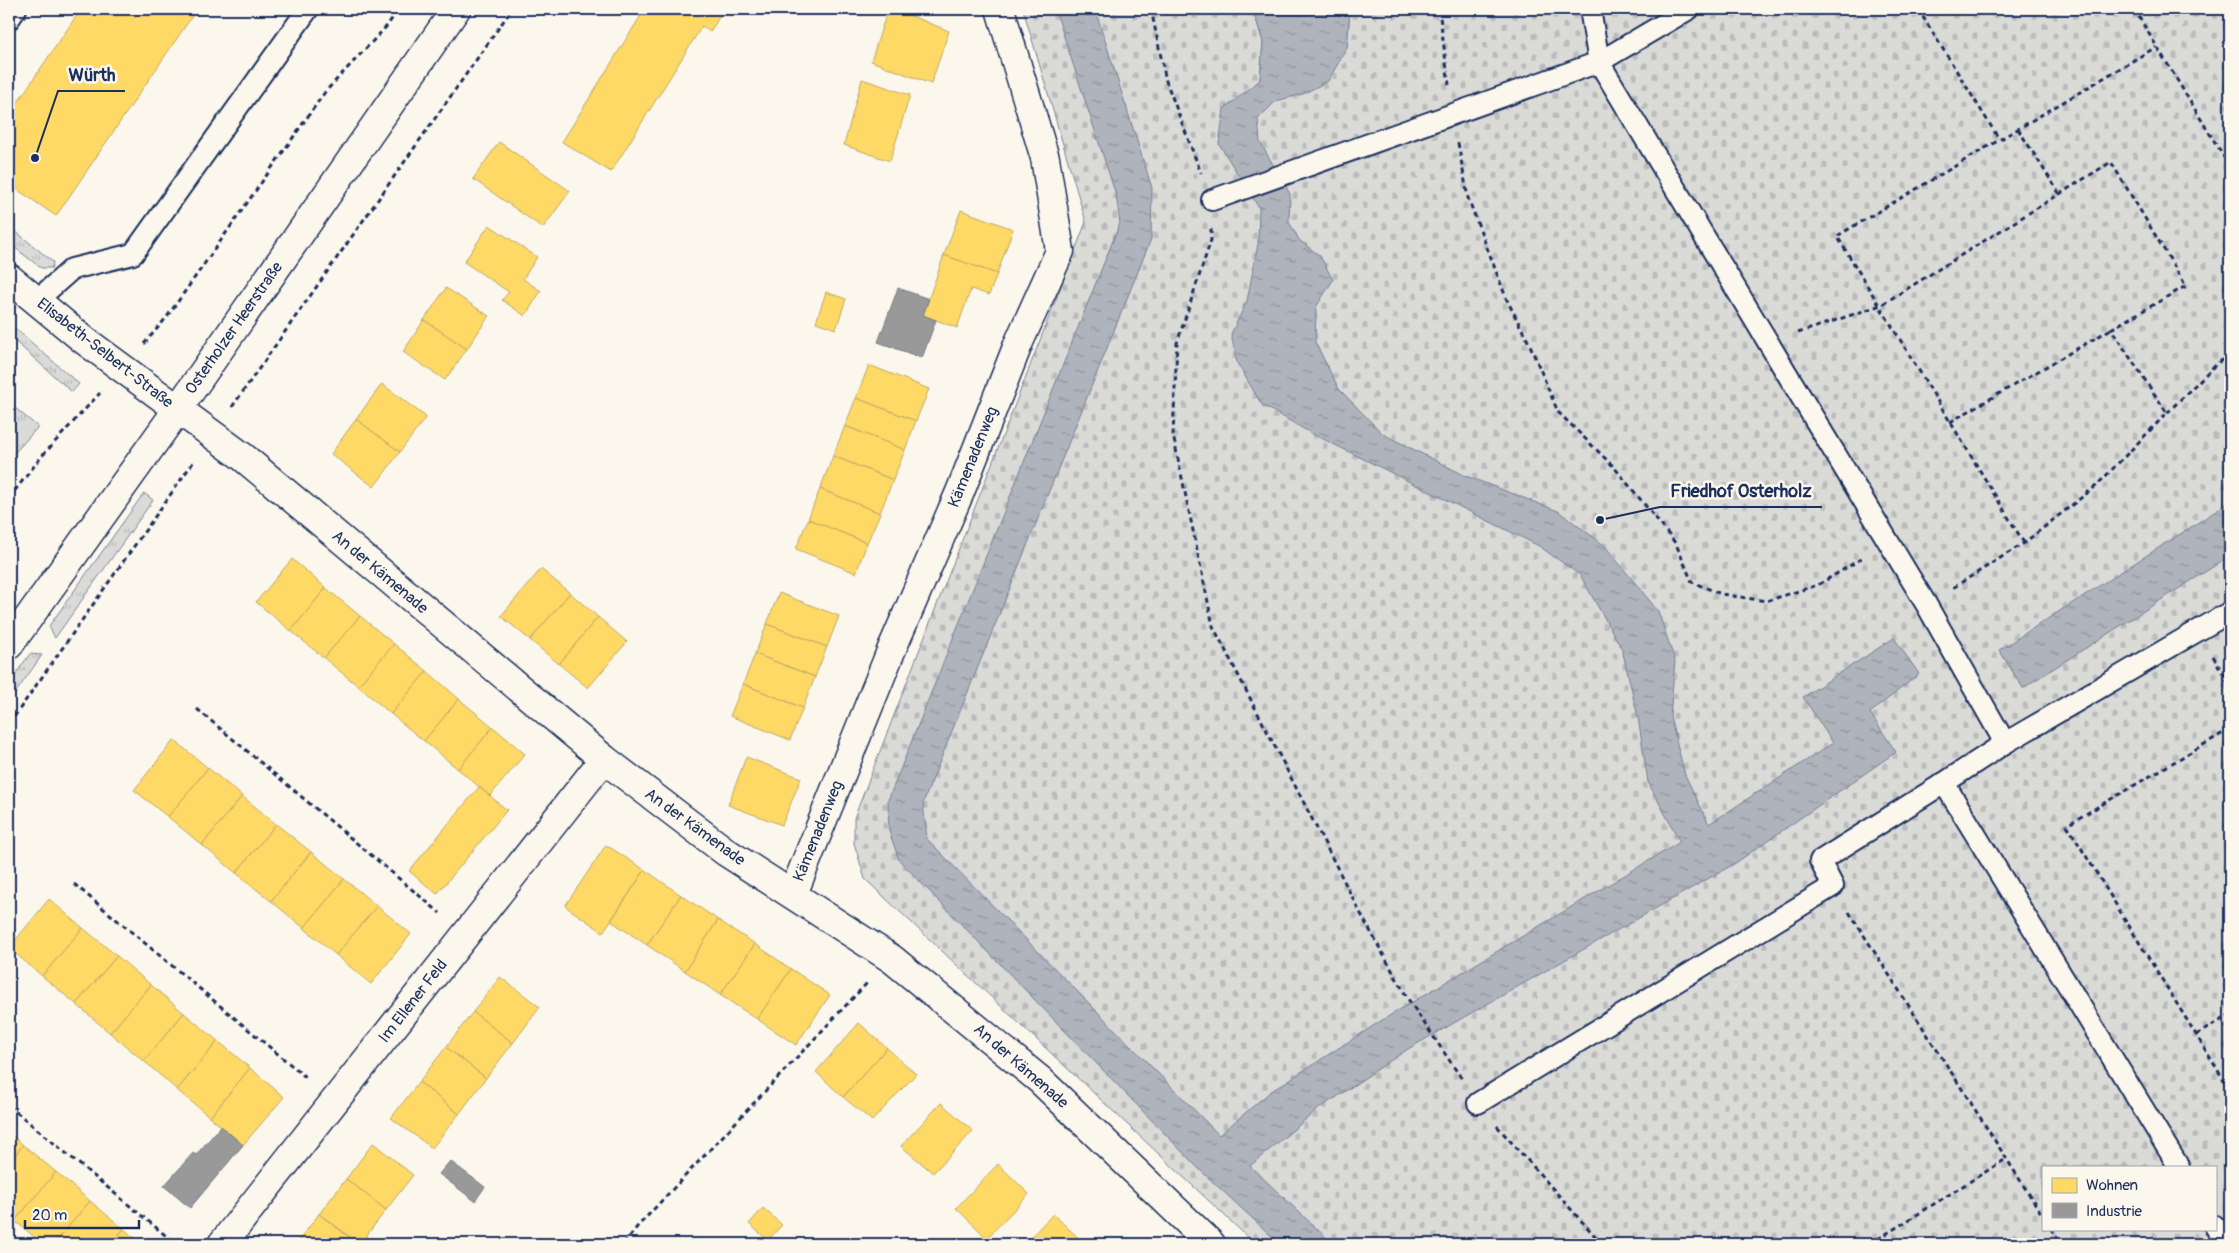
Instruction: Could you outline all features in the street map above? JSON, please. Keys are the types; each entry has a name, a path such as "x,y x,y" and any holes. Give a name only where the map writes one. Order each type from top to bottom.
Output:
{"street":[{"name":"Osterholzer Heerstraße","path":"9,645 178,409 456,9"},
{"name":"Kämenadenweg","path":"793,894 891,651 960,492 1018,342 1060,250 1045,158 1000,9"},
{"name":"Elisabeth-Selbert-Straße","path":"9,278 123,369 178,409"},
{"name":"An der Kämenade","path":"178,409 243,457 604,759 726,852 892,959 1040,1080 1211,1244"},
{"name":"Im Ellener Feld","path":"222,1244 604,759"}],"lane":[{"path":"9,19 16,9"},
{"path":"36,300 72,269 133,254 308,9"},
{"path":"1590,9 1598,62 1926,604 2005,743"},
{"path":"1212,200 1598,62 1689,9"},
{"path":"1478,1103 1833,886 1820,861 2005,743 2198,633 2230,612"},
{"path":"1944,783 2178,1166"},
{"path":"2216,1228 2226,1244"}],"path":[{"path":"9,498 42,456 123,369 167,317 325,92 386,27 399,9"},
{"path":"9,724 512,9"},
{"path":"1151,9 1166,81 1212,200 1211,240 1177,343 1173,435 1213,626 1363,918 1408,999 1478,1103 1602,1244"},
{"path":"1439,9 1453,113 1468,198 1507,300 1530,344 1558,412 1614,467 1658,521 1676,544 1692,582 1721,594 1766,601 1818,585 1888,542"},
{"path":"1918,9 1999,139"},
{"path":"2134,9 2230,167"},
{"path":"2024,543 1881,305 1837,236 2156,47"},
{"path":"2018,129 2059,193"},
{"path":"1804,329 1881,305 2111,162 2186,286 1950,422"},
{"path":"2111,329 2167,413"},
{"path":"1926,604 2024,543 2096,486 2216,364 2230,354"},
{"path":"2198,633 2230,686"},
{"path":"197,709 466,934"},
{"path":"2230,729 2067,825 2230,1090"},
{"path":"74,884 335,1101"},
{"path":"1833,886 2042,1214"},
{"path":"624,1244 637,1227 892,959"},
{"path":"2196,1035 2230,1015"},
{"path":"9,1106 176,1244"},
{"path":"1870,1244 2006,1159"},
{"path":"2052,1230 2061,1244"}],"green space":[{"path":"1023,9 1253,9 1263,42 1260,80 1347,48 1350,9 2230,9 2230,1244 1255,1244 865,879 854,843 854,818 1086,222"},
{"path":"9,226 53,262 52,268 41,268 9,243"},
{"path":"9,323 79,384 72,392 9,336"},
{"path":"9,403 38,427 9,459"},
{"path":"144,493 153,500 55,638 49,626"},
{"path":"30,654 42,655 9,702 9,683"}],"water":[{"path":"1055,9 1095,9 1152,188 1151,239 923,803 927,839 1219,1135 1270,1092 1384,1019 1680,842 1648,782 1638,717 1622,649 1580,575 1539,546 1309,432 1262,405 1237,363 1231,334 1247,301 1258,244 1259,208 1219,144 1224,109 1260,80 1263,42 1253,9 1350,9 1347,48 1328,81 1303,94 1276,101 1258,119 1260,142 1290,194 1289,222 1299,240 1320,256 1333,280 1316,307 1315,342 1339,389 1383,434 1466,476 1558,511 1604,545 1658,611 1675,661 1670,716 1685,775 1709,824 1833,743 1803,697 1894,638 1919,674 1870,713 1896,752 1734,864 1408,1049 1317,1110 1250,1166 1333,1244 1280,1244 1199,1169 899,860 889,831 888,800 1120,223 1116,195"},
{"path":"2230,502 2230,556 2023,688 1999,650"}],"building: Wohnen":[{"path":"81,9 197,9 56,216 9,184 9,115"},
{"path":"645,9 724,9 710,32 702,26 611,172 562,142"},
{"path":"888,9 894,9 949,31 931,84 871,61"},
{"path":"862,79 910,95 890,161 844,145"},
{"path":"499,142 570,191 543,228 473,179"},
{"path":"961,210 1013,229 997,274 944,255"},
{"path":"489,225 537,257 523,279 541,291 525,316 502,300 509,292 464,262"},
{"path":"944,255 997,274 989,295 971,289 957,328 923,315"},
{"path":"446,288 489,316 467,349 424,320"},
{"path":"826,292 846,299 836,329 816,322"},
{"path":"424,320 467,349 445,380 403,352"},
{"path":"869,365 929,389 916,421 856,398"},
{"path":"382,384 426,417 400,452 356,419"},
{"path":"856,398 916,421 905,450 845,426"},
{"path":"356,419 400,452 374,487 331,454"},
{"path":"845,426 905,450 893,480 833,456"},
{"path":"833,456 893,480 880,513 820,489"},
{"path":"820,489 880,513 867,543 808,519"},
{"path":"808,519 867,543 856,573 796,549"},
{"path":"292,559 326,588 291,631 256,602"},
{"path":"541,569 570,593 530,640 501,616"},
{"path":"326,588 360,616 324,658 291,631"},
{"path":"570,593 598,617 559,664 530,640"},
{"path":"779,593 839,616 827,647 767,624"},
{"path":"360,616 394,644 358,686 324,658"},
{"path":"598,617 627,642 588,688 559,664"},
{"path":"767,624 827,647 815,677 755,654"},
{"path":"394,644 427,671 391,714 358,686"},
{"path":"755,654 815,677 803,708 743,684"},
{"path":"427,671 459,699 424,741 391,714"},
{"path":"743,684 803,708 790,740 730,716"},
{"path":"459,699 493,727 458,769 424,741"},
{"path":"493,727 525,754 490,796 458,769"},
{"path":"174,740 208,768 168,817 134,790"},
{"path":"746,757 801,778 782,825 728,805"},
{"path":"208,768 242,796 202,845 168,817"},
{"path":"479,787 507,810 437,894 409,871"},
{"path":"242,796 276,824 236,873 202,845"},
{"path":"276,824 311,852 271,901 236,873"},
{"path":"606,845 645,870 603,932 565,906"},
{"path":"311,852 344,879 304,928 271,901"},
{"path":"645,870 681,895 647,945 611,921"},
{"path":"344,879 377,906 336,955 304,928"},
{"path":"681,895 718,920 685,971 647,945"},
{"path":"49,899 83,928 42,976 9,948"},
{"path":"377,906 411,934 371,984 336,955"},
{"path":"718,920 755,944 720,995 685,971"},
{"path":"83,928 117,956 76,1004 42,976"},
{"path":"755,944 791,969 757,1019 720,995"},
{"path":"117,956 151,985 110,1033 76,1004"},
{"path":"791,969 830,995 796,1045 757,1019"},
{"path":"500,977 540,1007 513,1043 473,1012"},
{"path":"151,985 184,1013 144,1061 110,1033"},
{"path":"473,1012 513,1043 486,1078 446,1047"},
{"path":"184,1013 218,1041 177,1090 144,1061"},
{"path":"859,1023 887,1048 843,1097 816,1072"},
{"path":"218,1041 250,1068 210,1117 177,1090"},
{"path":"446,1047 486,1078 459,1114 419,1082"},
{"path":"887,1048 916,1074 872,1121 843,1097"},
{"path":"250,1068 284,1097 243,1145 210,1117"},
{"path":"419,1082 459,1114 432,1148 391,1118"},
{"path":"941,1103 973,1131 933,1173 901,1146"},
{"path":"9,1133 23,1145 9,1163"},
{"path":"373,1143 413,1175 386,1210 346,1179"},
{"path":"23,1145 56,1172 15,1221 9,1215 9,1163"},
{"path":"998,1164 1029,1194 987,1238 956,1208"},
{"path":"56,1172 90,1201 54,1244 43,1244 15,1221"},
{"path":"346,1179 386,1210 360,1244 319,1214"},
{"path":"90,1201 124,1229 111,1244 54,1244"},
{"path":"763,1208 782,1225 768,1240 749,1224"},
{"path":"319,1214 358,1244 296,1244"},
{"path":"1053,1214 1085,1244 1024,1244"},
{"path":"124,1229 142,1244 111,1244"}],"building: Industrie":[{"path":"898,288 929,299 923,315 936,320 922,358 878,342"},
{"path":"221,1126 243,1145 190,1208 164,1186 193,1153 196,1155"},
{"path":"450,1161 485,1187 475,1201 439,1174"}],"place":[{"name":"Würth","path":"35,158"},
{"name":"Friedhof Osterholz","path":"1600,520"}]}
